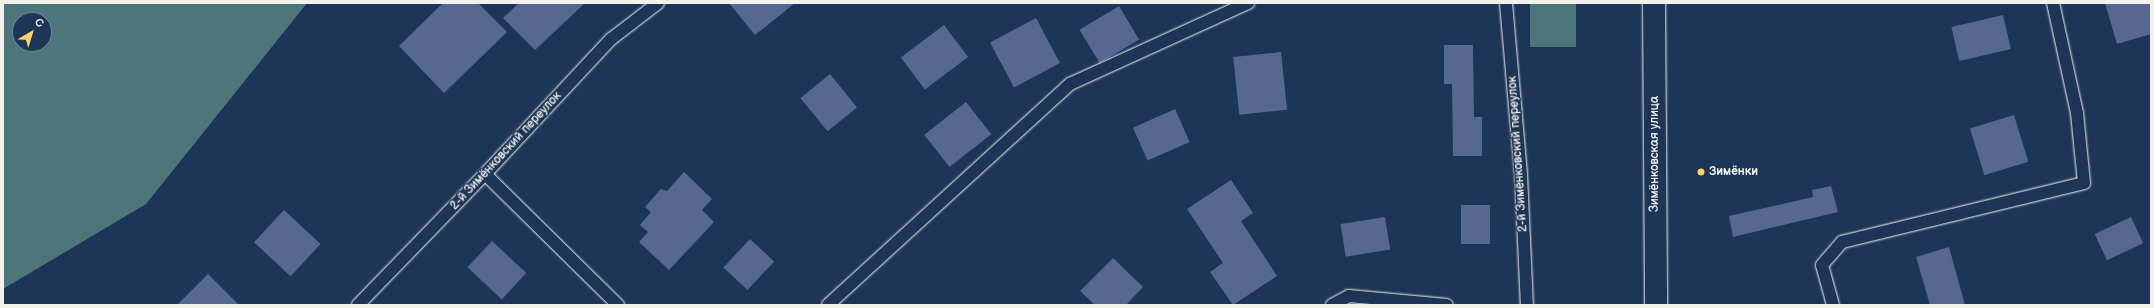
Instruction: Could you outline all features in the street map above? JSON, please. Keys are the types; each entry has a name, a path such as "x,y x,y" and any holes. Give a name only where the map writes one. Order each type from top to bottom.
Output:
{"main road":[{"name":"Зимёнковская улица","path":"1654,3 1656,305"}],"lane":[{"name":"2-й Зимёнковский переулок","path":"358,305 485,174 611,39 658,3"},
{"path":"828,305 1070,84 1248,3"},
{"name":"2-й Зимёнковский переулок","path":"1506,3 1522,175 1527,305"},
{"path":"1833,305 1822,265 1842,242 2084,183 2077,113 2053,3"},
{"path":"485,174 618,305"},
{"path":"1332,305 1349,296 1446,305"}],"green space":[{"path":"3,3 307,3 146,204 3,289"},
{"path":"1530,3 1576,3 1576,47 1530,47"}],"building":[{"path":"443,3 478,3 507,32 444,93 399,46"},
{"path":"519,3 585,3 535,50 503,18"},
{"path":"729,3 795,3 755,35"},
{"path":"2105,3 2151,3 2151,34 2117,44"},
{"path":"1119,6 1139,39 1100,63 1080,30"},
{"path":"2003,15 2011,49 1959,61 1951,27"},
{"path":"1036,18 1060,63 1014,87 990,42"},
{"path":"944,25 968,57 925,89 901,57"},
{"path":"1444,45 1473,45 1474,117 1482,117 1482,156 1453,156 1452,84 1444,84"},
{"path":"1281,52 1287,110 1239,115 1233,57"},
{"path":"830,74 857,107 828,131 800,98"},
{"path":"966,102 991,134 949,167 924,135"},
{"path":"1175,109 1190,142 1148,161 1133,128"},
{"path":"2014,115 2028,162 1984,175 1970,128"},
{"path":"684,172 712,199 702,210 714,222 669,270 639,242 648,232 640,225 651,212 645,207 661,189 667,191"},
{"path":"1231,180 1253,213 1241,221 1277,276 1233,305 1210,272 1223,263 1187,209"},
{"path":"1831,186 1838,212 1733,237 1729,216 1813,197 1812,190"},
{"path":"1461,205 1490,205 1490,244 1461,244"},
{"path":"284,210 321,244 291,276 254,242"},
{"path":"1385,217 1390,250 1346,257 1341,224"},
{"path":"2131,217 2143,243 2107,260 2095,234"},
{"path":"750,239 774,262 748,290 723,268"},
{"path":"492,241 526,273 502,299 467,267"},
{"path":"1949,247 1965,305 1930,305 1916,257"},
{"path":"1113,258 1143,287 1126,305 1095,305 1080,291"},
{"path":"208,274 239,305 177,305"}],"place":[{"name":"Зимёнки","path":"1701,172"}]}
